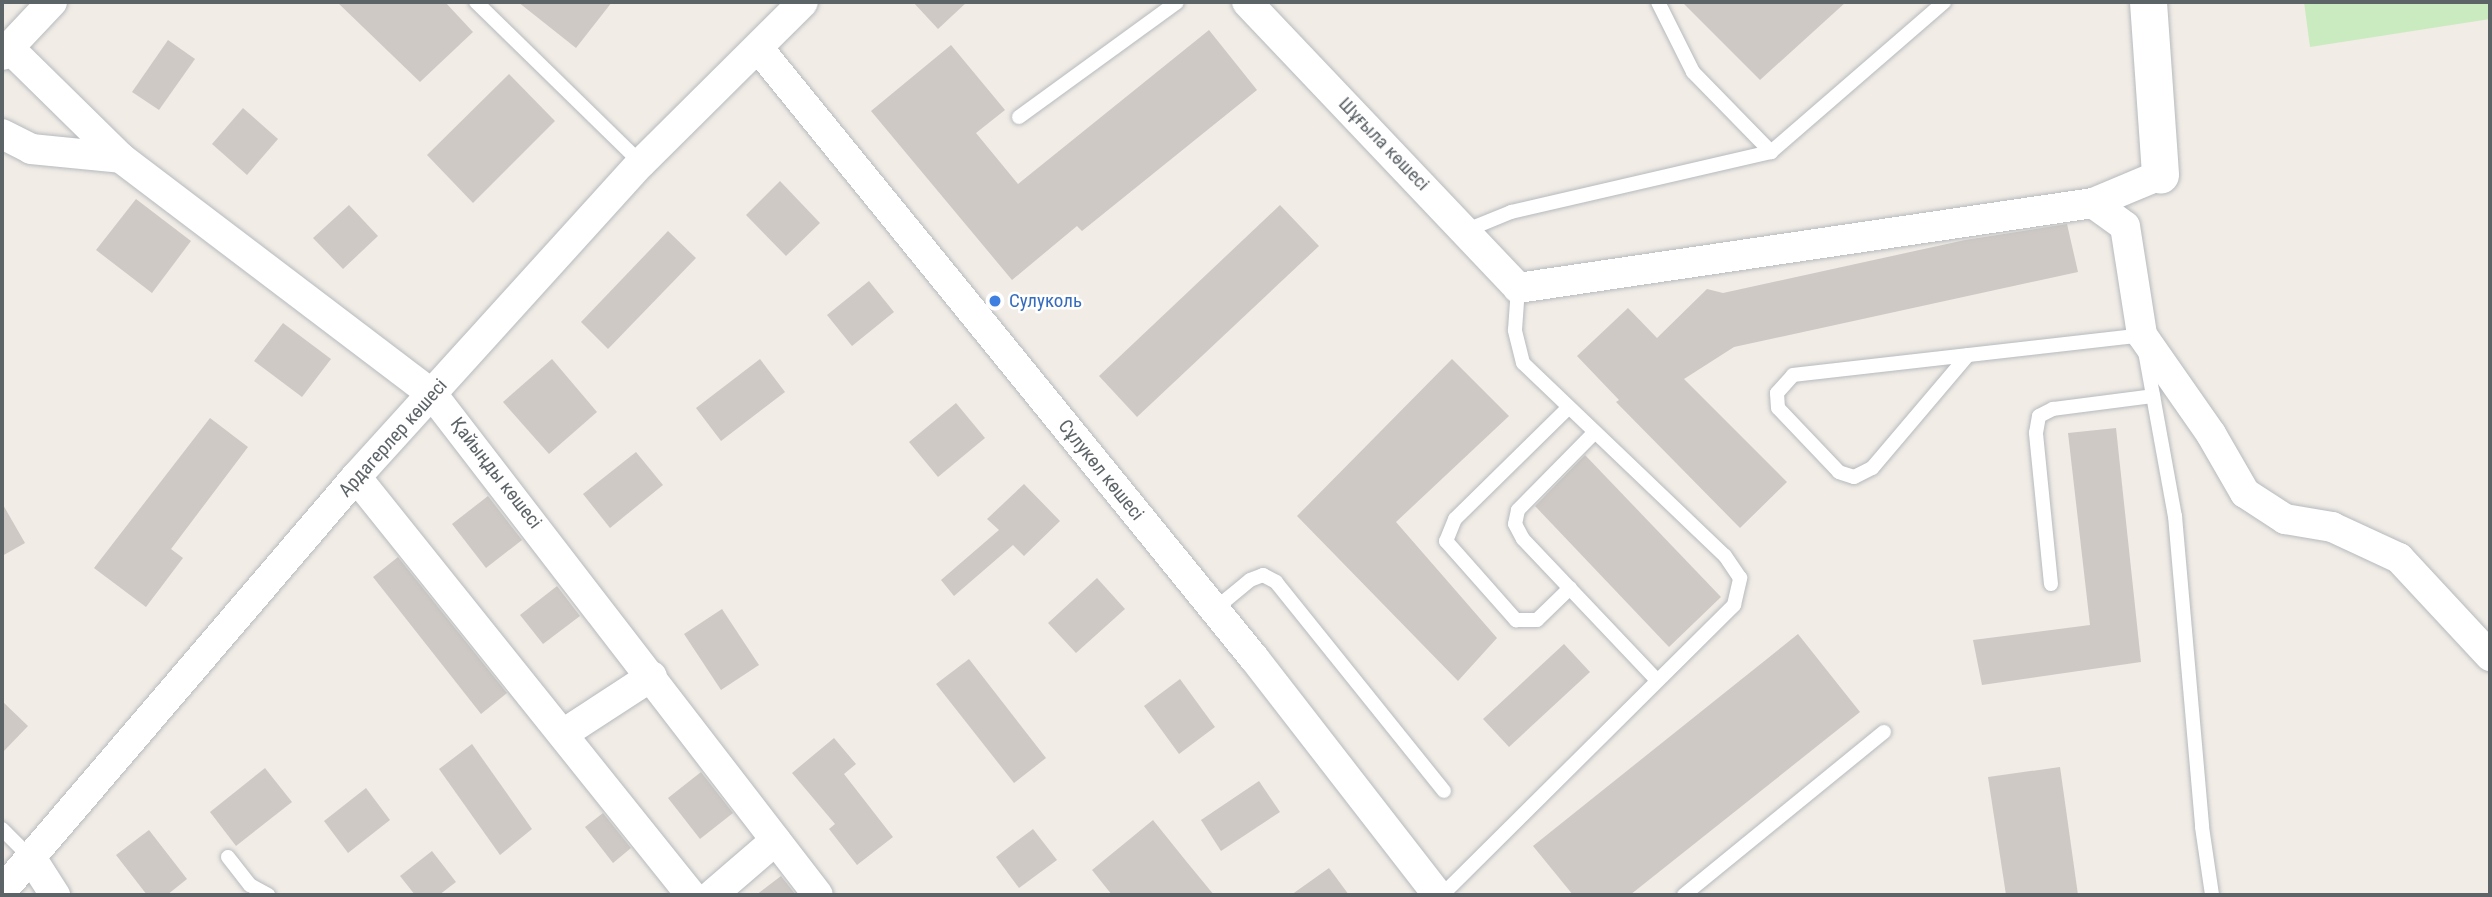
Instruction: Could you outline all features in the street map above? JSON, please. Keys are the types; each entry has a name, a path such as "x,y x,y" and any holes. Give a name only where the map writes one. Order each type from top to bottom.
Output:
{"street":[{"path":"5,51 52,2"},
{"name":"Ардагерлер көшесі","path":"2,891 356,477 642,163 803,2"},
{"name":"Шұғыла көшесі","path":"1247,2 1467,230 1518,288"},
{"path":"1518,288 2092,203 2160,175 2148,2"},
{"name":"Сұлукөл көшесі","path":"758,49 1214,609 1440,895"},
{"name":"Қайыңды көшесі","path":"5,51 121,158 432,394 652,676 818,895"},
{"path":"2,134 31,149 121,158"},
{"path":"2092,203 2125,226 2142,335 2211,435 2245,493 2263,509 2285,519 2332,527 2399,558 2490,656"},
{"path":"356,477 691,895"},
{"path":"564,734 652,676"},
{"path":"712,895 776,840"},
{"path":"32,859 55,895"}],"lane":[{"path":"476,2 642,163"},
{"path":"1019,117 1177,2"},
{"path":"1658,2 1693,72 1771,152"},
{"path":"1467,230 1511,212 1771,152 1944,2"},
{"path":"1440,895 1734,605 1740,578 1725,556 1567,410 1523,363 1515,330 1518,288"},
{"path":"1968,355 1872,468 1854,477 1839,472 1778,408 1777,393 1793,376 1968,355 2142,335 2175,516 2202,827 2213,895"},
{"path":"2051,584 2036,433 2039,416 2053,409 2153,396"},
{"path":"1567,410 1455,519 1446,541 1516,620 1537,620 1570,589"},
{"path":"1594,434 1518,510 1515,524 1523,539 1657,680"},
{"path":"1214,609 1250,580 1263,575 1276,582 1444,792"},
{"path":"1684,895 1884,732"},
{"path":"2,829 32,859"},
{"path":"228,857 250,885 268,895"}],"green space":[{"path":"2304,2 2490,2 2490,19 2310,47"}],"building":[{"path":"337,2 445,2 473,32 420,82"},
{"path":"518,2 612,2 576,48"},
{"path":"913,2 967,2 938,29"},
{"path":"1682,2 1846,2 1760,80"},
{"path":"1209,30 1257,90 1082,231 1077,226 1012,280 871,111 951,45 1005,110 976,133 1018,184"},
{"path":"168,40 195,59 159,110 132,92"},
{"path":"509,74 555,121 473,203 427,155"},
{"path":"243,108 278,139 247,175 212,144"},
{"path":"780,181 820,223 786,256 746,215"},
{"path":"136,199 191,241 152,293 96,250"},
{"path":"349,205 378,236 343,269 313,238"},
{"path":"1280,205 1319,246 1137,417 1099,376"},
{"path":"2067,224 2078,272 1734,347 1684,379 1787,482 1740,528 1616,402 1619,400 1577,356 1628,308 1657,338 1707,289 1723,293 1965,240"},
{"path":"668,231 696,258 608,349 581,322"},
{"path":"869,281 894,312 852,346 827,315"},
{"path":"283,323 331,359 302,397 254,361"},
{"path":"552,359 597,412 549,454 503,402"},
{"path":"760,359 785,392 721,441 696,408"},
{"path":"1452,359 1509,416 1396,522 1497,638 1458,681 1297,516"},
{"path":"956,403 985,438 938,477 909,442"},
{"path":"210,418 248,447 171,549 183,558 146,607 94,568"},
{"path":"2116,428 2141,662 1982,685 1973,640 2090,625 2068,433"},
{"path":"636,452 663,485 610,528 583,494"},
{"path":"1585,455 1721,597 1669,647 1535,506"},
{"path":"1024,484 1060,521 1024,556 1013,545 954,596 941,580 999,530 987,519"},
{"path":"488,496 522,540 486,568 452,524"},
{"path":"2,503 25,543 2,556"},
{"path":"398,557 507,693 481,714 373,577"},
{"path":"1097,578 1125,609 1076,653 1048,623"},
{"path":"557,586 580,616 543,644 520,615"},
{"path":"722,609 759,665 721,690 684,634"},
{"path":"1798,634 1860,712 1630,895 1573,895 1533,846"},
{"path":"1564,644 1590,672 1509,747 1483,719"},
{"path":"969,659 1046,758 1014,783 936,684"},
{"path":"1180,679 1215,727 1179,754 1144,706"},
{"path":"2,701 28,726 2,753"},
{"path":"834,738 856,764 844,774 893,837 857,865 829,829 835,824 792,773"},
{"path":"472,744 532,829 500,855 439,769"},
{"path":"2060,767 2078,895 2006,895 1988,777"},
{"path":"265,768 292,802 236,846 210,812"},
{"path":"701,772 733,813 700,839 668,798"},
{"path":"1259,781 1280,812 1221,851 1201,820"},
{"path":"366,788 390,820 348,853 324,821"},
{"path":"603,813 631,848 613,863 585,827"},
{"path":"1153,820 1214,895 1112,895 1092,870"},
{"path":"1033,829 1057,860 1019,888 996,857"},
{"path":"149,830 187,879 167,895 147,895 116,855"},
{"path":"432,851 456,882 439,895 415,895 400,876"},
{"path":"1329,868 1349,895 1291,895"},
{"path":"781,876 796,895 756,895"}],"place":[{"name":"Сулуколь","path":"995,301"}]}
